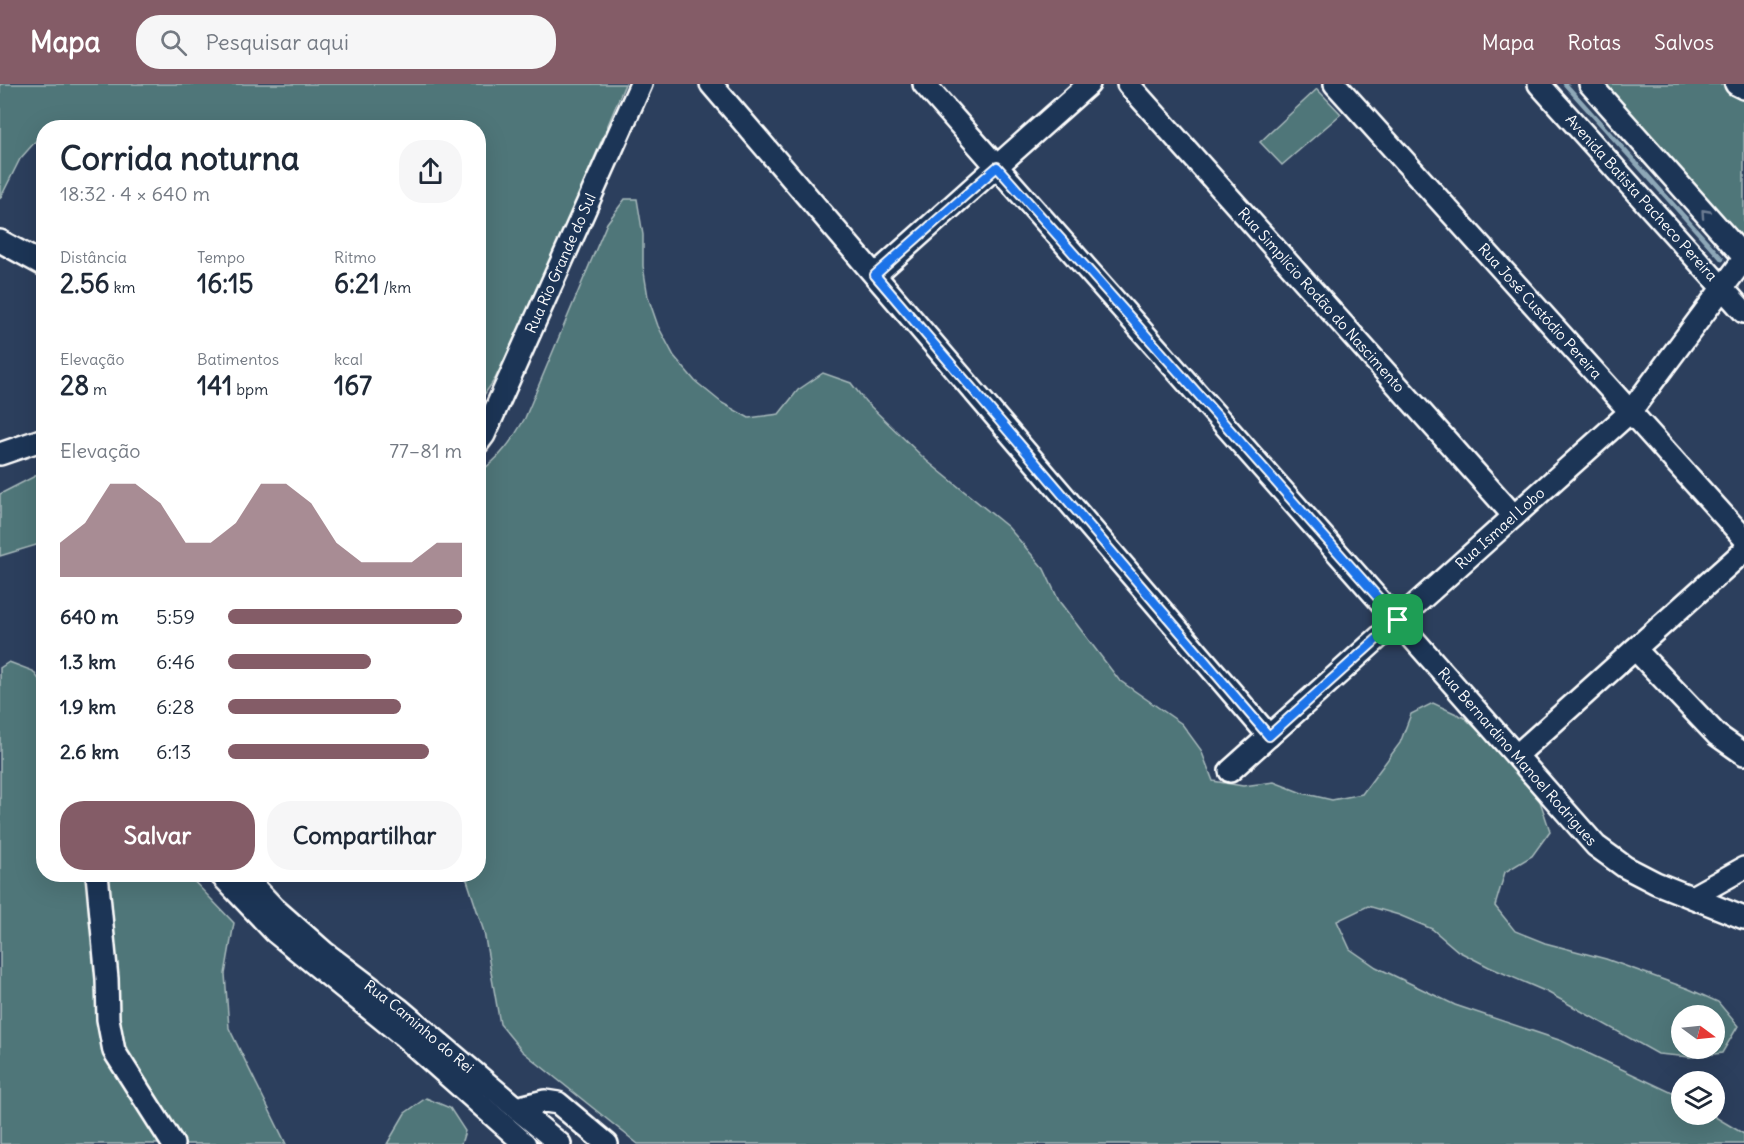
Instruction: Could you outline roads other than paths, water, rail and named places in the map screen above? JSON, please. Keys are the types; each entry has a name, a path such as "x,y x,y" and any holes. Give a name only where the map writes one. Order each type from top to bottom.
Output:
{"street":[{"name":"Rua Rio Grande do Sul","path":"486,431 641,84"},
{"path":"711,84 1269,736"},
{"name":"Rua Bernardino Manoel Rodrigues","path":"924,84 1596,846 1625,867 1656,883 1744,918"},
{"path":"875,275 1089,84"},
{"name":"Rua Simplício Rodão do Nascimento","path":"1128,84 1514,516"},
{"name":"Rua José Custódio Pereira","path":"1335,84 1744,538"},
{"name":"Avenida Batista Pacheco Pereira","path":"1539,84 1744,312"},
{"path":"1590,84 1744,258"},
{"path":"1736,84 1744,88"},
{"path":"0,241 36,261"},
{"name":"Rua Ismael Lobo","path":"1230,771 1630,412 1744,258"},
{"path":"0,454 36,442"},
{"path":"1516,755 1744,551"},
{"path":"1635,649 1717,735 1744,754"},
{"path":"1692,897 1744,868"},
{"path":"98,882 107,979 108,1018 114,1051 173,1144"},
{"path":"228,882 275,932 402,1035 525,1144"},
{"name":"Rua Caminho do Rei","path":"250,882 273,907 324,952 398,1008 560,1144"},
{"path":"516,1108 544,1101 558,1103 607,1144"}],"waterway":[{"path":"1565,84 1722,259"}]}
